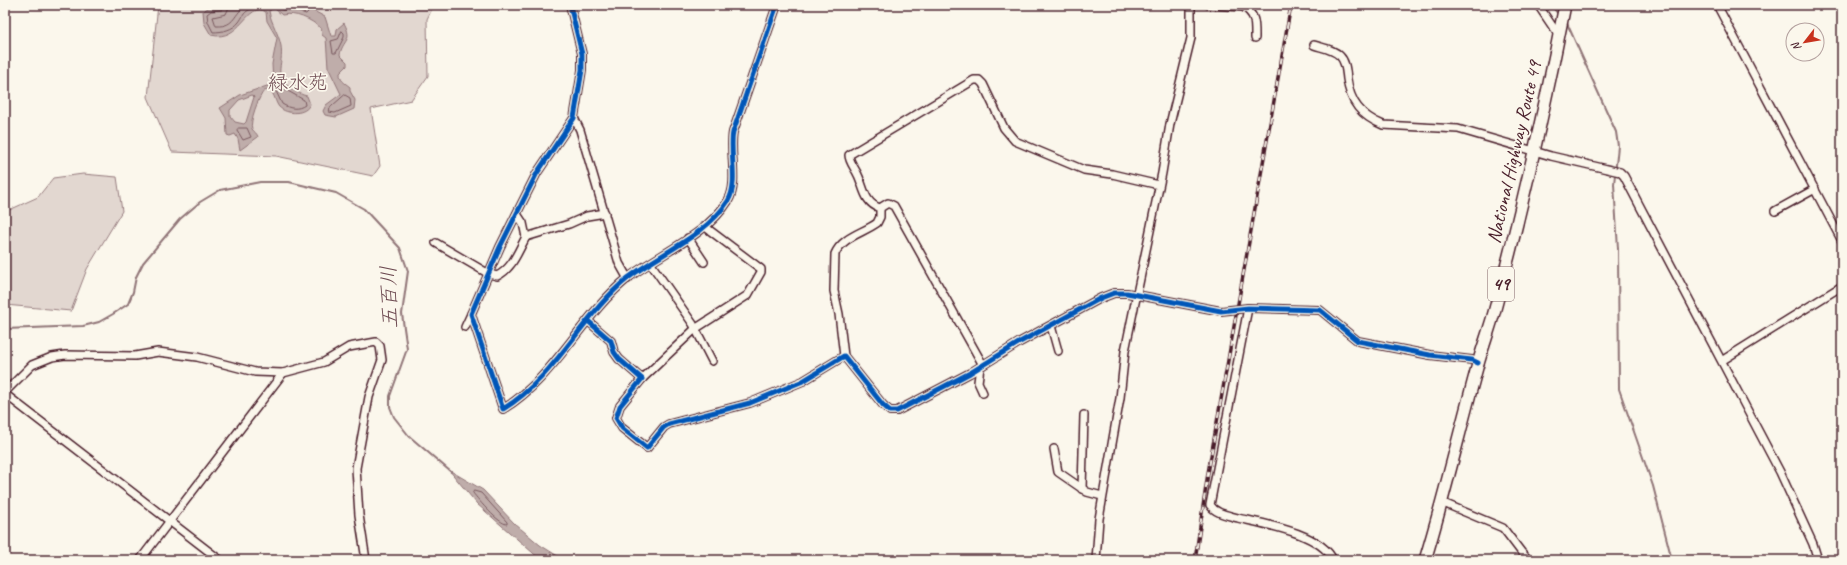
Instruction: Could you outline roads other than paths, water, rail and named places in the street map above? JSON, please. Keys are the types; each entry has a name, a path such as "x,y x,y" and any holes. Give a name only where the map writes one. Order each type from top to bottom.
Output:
{"highway":[{"name":"National Highway Route 49","path":"1425,560 1458,446 1478,363 1495,310 1534,151 1565,5"}],"street":[{"path":"465,327 500,247 537,174 574,118 582,70 582,54 570,5"},
{"path":"770,5 774,15"},
{"path":"471,314 503,410 536,383 588,321 628,279 704,226 724,206 732,193 733,179 731,143 733,132 777,5"},
{"path":"1096,560 1102,496 1120,398 1125,351 1173,110 1191,38 1191,5"},
{"path":"1209,5 1243,6 1248,9 1254,18 1255,38"},
{"path":"1538,5 1559,36"},
{"path":"1717,5 1842,241"},
{"path":"1314,45 1326,48 1341,57 1346,69 1350,96 1353,103 1364,114 1376,122 1384,125 1458,129 1534,151 1620,172 1624,176 1723,360 1780,472 1818,560"},
{"path":"880,208 871,202 864,193 860,179 849,158 850,152 977,80 983,84 1004,128 1015,141 1084,170 1158,185"},
{"path":"574,118 580,130 619,263 628,279"},
{"path":"1775,211 1815,189"},
{"path":"880,208 888,203 894,206 982,366 978,382 983,393"},
{"path":"880,208 880,217 877,223 846,240 837,249 835,254 834,291 839,314 844,356 883,405 893,412 982,366 1110,294 1120,292 1221,311 1248,308 1320,310 1358,341 1430,355 1472,360 1478,363"},
{"path":"526,237 569,224 587,216 605,213"},
{"path":"436,242 489,274 497,276 506,271 526,237 523,223 517,214"},
{"path":"704,226 762,271 748,295 695,329 642,379 620,406 616,418 622,428 647,448 664,427 673,422 750,403 803,381 844,356"},
{"path":"688,238 704,262"},
{"path":"651,264 695,329 712,361"},
{"path":"1723,360 1842,286"},
{"path":"1248,308 1210,505 1213,509 1225,514 1289,531 1311,540 1321,546 1333,560"},
{"path":"588,321 611,341 614,352 619,359 642,379"},
{"path":"1051,326 1058,351"},
{"path":"220,560 5,393 32,365 52,357 65,355 135,356 158,352 196,357 255,372 283,373 324,362 349,348 370,342 376,342 380,346 382,360 369,397 356,468 359,515 366,560"},
{"path":"140,560 283,373"},
{"path":"1082,489 1084,416"},
{"path":"1054,449 1058,472 1082,489 1102,496"},
{"path":"1441,502 1503,528 1529,560"}],"water":[{"path":"225,5 309,5 312,10 325,17 331,36 336,36 337,29 344,23 347,29 348,37 340,55 347,62 347,66 340,73 340,76 350,87 350,91 355,100 354,109 336,117 325,115 323,111 326,105 341,94 328,67 326,38 322,35 321,28 312,22 298,15 282,15 274,8 269,11 281,46 280,76 286,85 307,96 310,104 308,108 301,112 296,113 282,110 270,90 264,91 257,103 251,126 258,137 240,150 238,139 235,134 230,136 227,135 226,118 220,108 240,95 273,84 272,64 277,38 267,21 266,12 259,10 248,16 230,33 221,36 211,35 204,23 203,11 210,7","holes":["252,95 254,97 246,122 244,124 235,122 230,116 230,110 239,100"]},
{"path":"449,470 483,490 514,523 540,545 564,560 541,560 477,504"}],"waterway":[{"path":"1551,5 1558,14"},
{"path":"1566,21 1616,132 1618,146 1614,184 1618,249 1619,389 1653,486 1672,560"},
{"name":"五百川","path":"5,329 83,326 99,322 113,314 128,304 133,292 136,277 143,263 180,219 200,202 220,190 260,182 289,182 336,193 364,209 400,248 408,271 402,314 407,349 390,396 390,407 394,417 409,436 451,472"}],"railway":[{"path":"1195,560 1208,473 1291,5"}],"park label":[{"name":"緑水苑","path":"298,82"}]}
